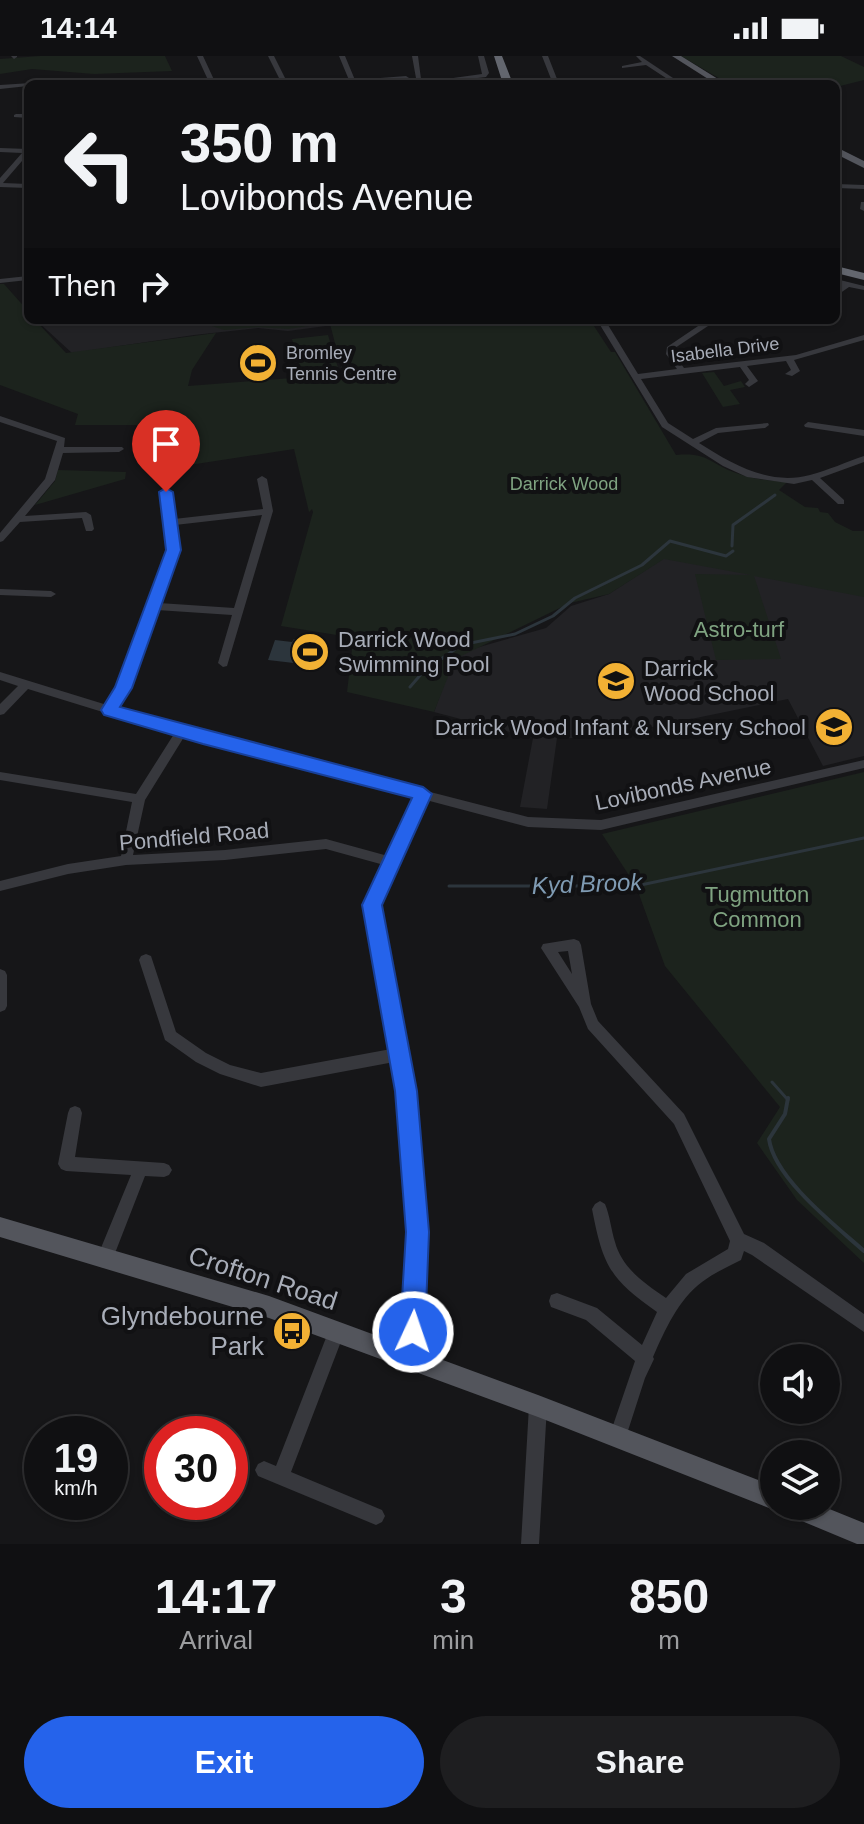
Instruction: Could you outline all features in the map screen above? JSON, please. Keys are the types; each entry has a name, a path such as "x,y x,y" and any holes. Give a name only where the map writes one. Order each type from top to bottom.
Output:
{"highway":[{"path":"498,56 507,80"},
{"path":"840,270 864,277"}],"main road":[{"path":"676,56 715,80"},
{"path":"840,152 864,165"},
{"name":"Crofton Road","path":"0,1227 104,1260 203,1285 337,1331 760,1493"},
{"path":"827,1520 864,1535"}],"street":[{"path":"200,56 211,80"},
{"path":"271,56 283,80"},
{"path":"342,56 352,80"},
{"path":"415,56 419,80 484,76 486,73 481,56"},
{"path":"545,56 554,80"},
{"path":"638,57 670,80"},
{"path":"624,67 646,63"},
{"path":"0,87 24,85"},
{"path":"16,116 24,116"},
{"path":"0,150 24,151"},
{"path":"0,184 24,156"},
{"path":"0,184 24,186"},
{"path":"840,186 864,187"},
{"path":"2,281 24,278"},
{"path":"840,282 864,288"},
{"path":"840,291 849,283"},
{"path":"603,324 665,425 721,461 750,475 794,481 864,459"},
{"path":"682,371 670,354 672,345 706,324"},
{"name":"Isabella Drive","path":"635,377 789,358 864,337"},
{"path":"789,358 796,371 789,374"},
{"path":"742,364 754,381 749,384"},
{"path":"0,419 61,445 119,449"},
{"path":"694,442 716,431 765,425"},
{"path":"808,425 864,433"},
{"path":"0,539 50,480 61,445"},
{"path":"814,477 841,502"},
{"path":"223,663 268,511 262,479"},
{"path":"110,710 123,688 173,550 166,492"},
{"path":"17,519 86,515 96,508"},
{"path":"172,522 268,511"},
{"path":"86,515 89,529"},
{"path":"0,592 51,594"},
{"path":"155,606 237,612"},
{"name":"Lovibonds Avenue","path":"0,676 181,732 528,822 601,825 864,764"},
{"path":"0,711 27,683"},
{"path":"126,860 139,799 181,732"},
{"path":"0,776 139,799"},
{"path":"408,1357 413,1332 417,1232 400,1054 372,905 423,794"},
{"name":"Pondfield Road","path":"0,886 68,869 126,860 225,855 326,844 392,862"},
{"path":"584,1004 574,945 548,948 584,1004 593,1025 679,1119 738,1240 735,1254 693,1278 667,1309 618,1437"},
{"path":"146,960 170,1036 242,1077 261,1080 400,1054"},
{"path":"0,975 0,1006"},
{"path":"75,1113 66,1164 164,1170"},
{"path":"104,1260 141,1168"},
{"path":"600,1209 606,1241 618,1272 667,1309"},
{"path":"738,1240 758,1249 864,1324"},
{"path":"557,1301 591,1314 646,1359"},
{"path":"337,1331 272,1473 376,1516"},
{"path":"530,1544 538,1406"}],"shaded area":[{"path":"40,324 326,326 288,331 258,328 72,353"},
{"name":"Darrick Wood School","path":"669,555 864,596 864,756 823,766 788,699 599,738 557,738 547,809 520,807 533,738 434,712 455,654 546,628 571,606 609,594"},
{"path":"294,639 319,641 311,665 268,660 275,640 292,642"}],"green space":[{"path":"165,56 172,71 94,74 32,69 0,74 0,59"},
{"path":"681,56 841,56 864,67 864,80 840,86 840,80 722,80"},
{"name":"Darrick Wood","path":"0,284 4,284 24,306 24,324 39,324 66,353 216,333 192,370 188,386 343,374 330,324 593,324 611,352 615,352 676,455 702,457 742,475 787,482 779,490 805,507 828,513 835,522 853,531 864,531 864,597 754,576 781,659 716,660 695,574 751,575 664,559 609,594 570,603 455,659 434,712 347,692 353,641 349,637 281,626 313,512 312,509 309,512 294,449 157,470 157,425 75,425 78,414 0,385"},
{"path":"206,324 322,324 288,329 258,327 224,330"},
{"path":"328,335 339,371 302,375 292,339"},
{"path":"714,372 724,386 741,381 745,387 730,390 740,404 723,407 702,373"},
{"path":"58,470 126,472 125,479 35,505 55,481"},
{"name":"Tugmutton Common","path":"864,772 864,1263 797,1200 757,1143 780,1107 665,966 636,886 602,834"}],"waterway":[{"path":"732,546 733,525 775,495"},
{"path":"410,687 423,672 461,645 515,634 553,616 575,598 642,565 670,541 726,556 733,551"},
{"name":"Kyd Brook","path":"449,886 636,886 864,838"},
{"path":"772,1082 788,1100"},
{"path":"788,1100 785,1114 769,1139 773,1154 808,1200 864,1251"}],"place":[{"name":"Bromley Tennis Centre","path":"258,363"},
{"name":"Darrick Wood Swimming Pool","path":"310,652"},
{"name":"Darrick Wood School","path":"616,681"},
{"name":"Darrick Wood Infant & Nursery School","path":"834,727"},
{"name":"Glyndebourne Park","path":"292,1331"}],"route":[{"path":"166,492 173,527 173,550 123,688 110,710 203,738 423,794 372,905 406,1091 417,1232 413,1332"}],"park label":[{"name":"Astro-turf","path":"739,629"}]}
